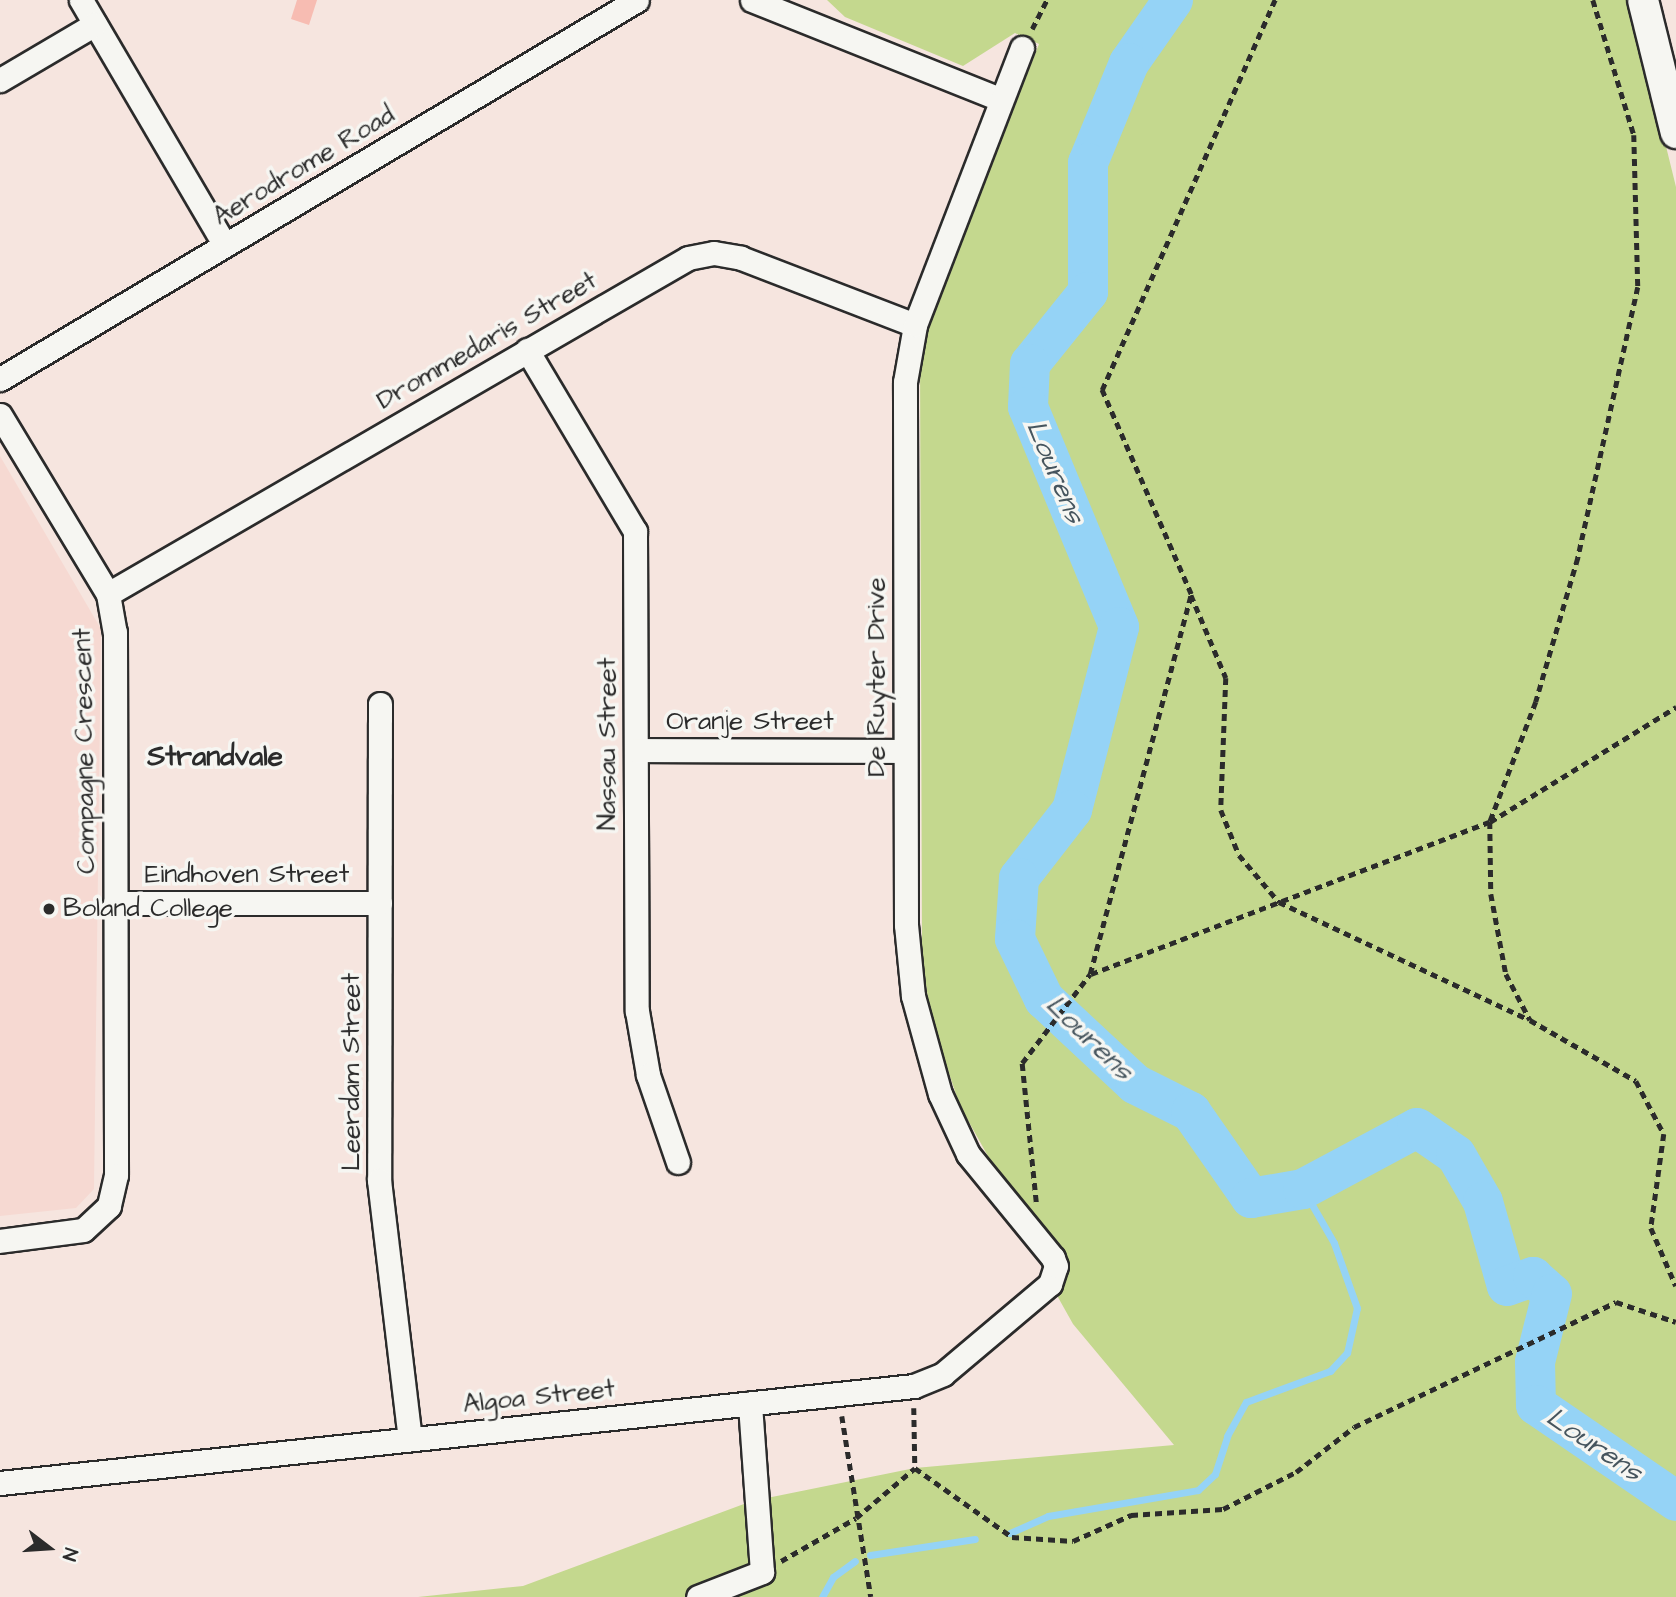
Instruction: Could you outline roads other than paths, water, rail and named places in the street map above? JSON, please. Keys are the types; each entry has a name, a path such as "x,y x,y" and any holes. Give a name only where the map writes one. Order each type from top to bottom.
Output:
{"main road":[{"path":"1643,0 1676,133"}],"street":[{"path":"81,0 225,245"},
{"name":"Aerodrome Road","path":"0,379 636,0"},
{"path":"752,0 788,7 1000,99"},
{"path":"0,80 95,24"},
{"name":"De Ruyter Drive","path":"1022,48 1000,99 915,325 905,382 906,925 920,1031 940,1094 968,1154 1053,1258 1056,1266 1050,1284"},
{"name":"Drommedaris Street","path":"108,594 676,263 714,253 741,258 915,325"},
{"name":"Nassau Street","path":"527,350 635,531 637,1011 648,1075 677,1162"},
{"name":"Compagne Crescent","path":"0,415 108,594 115,632 113,1196 103,1214 83,1230 0,1241"},
{"name":"Leerdam Street","path":"380,704 379,1180 410,1439"},
{"name":"Oranje Street","path":"636,750 905,751"},
{"name":"Eindhoven Street","path":"115,903 380,903"},
{"name":"Algoa Street","path":"0,1483 914,1386 943,1374 1050,1284"},
{"path":"698,1597 762,1572 750,1403"}],"waterway":[{"name":"Lourens","path":"1173,0 1129,63 1088,163 1088,292 1030,364 1028,407 1119,627 1072,810 1019,878 1015,939 1044,999 1135,1084 1191,1112 1251,1198 1303,1189 1417,1128 1456,1155 1483,1202 1507,1286 1533,1277 1552,1294 1535,1362 1536,1405 1676,1501"},
{"path":"1010,1533 1048,1516 1198,1490 1215,1474 1227,1436 1246,1402 1330,1371 1347,1353 1357,1308 1334,1243 1303,1189"},
{"path":"870,1555 975,1539"},
{"path":"822,1597 833,1577 855,1561"}],"place":[{"name":"Boland College","path":"49,909"}],"district":[{"name":"Strandvale","path":"215,757"}]}
